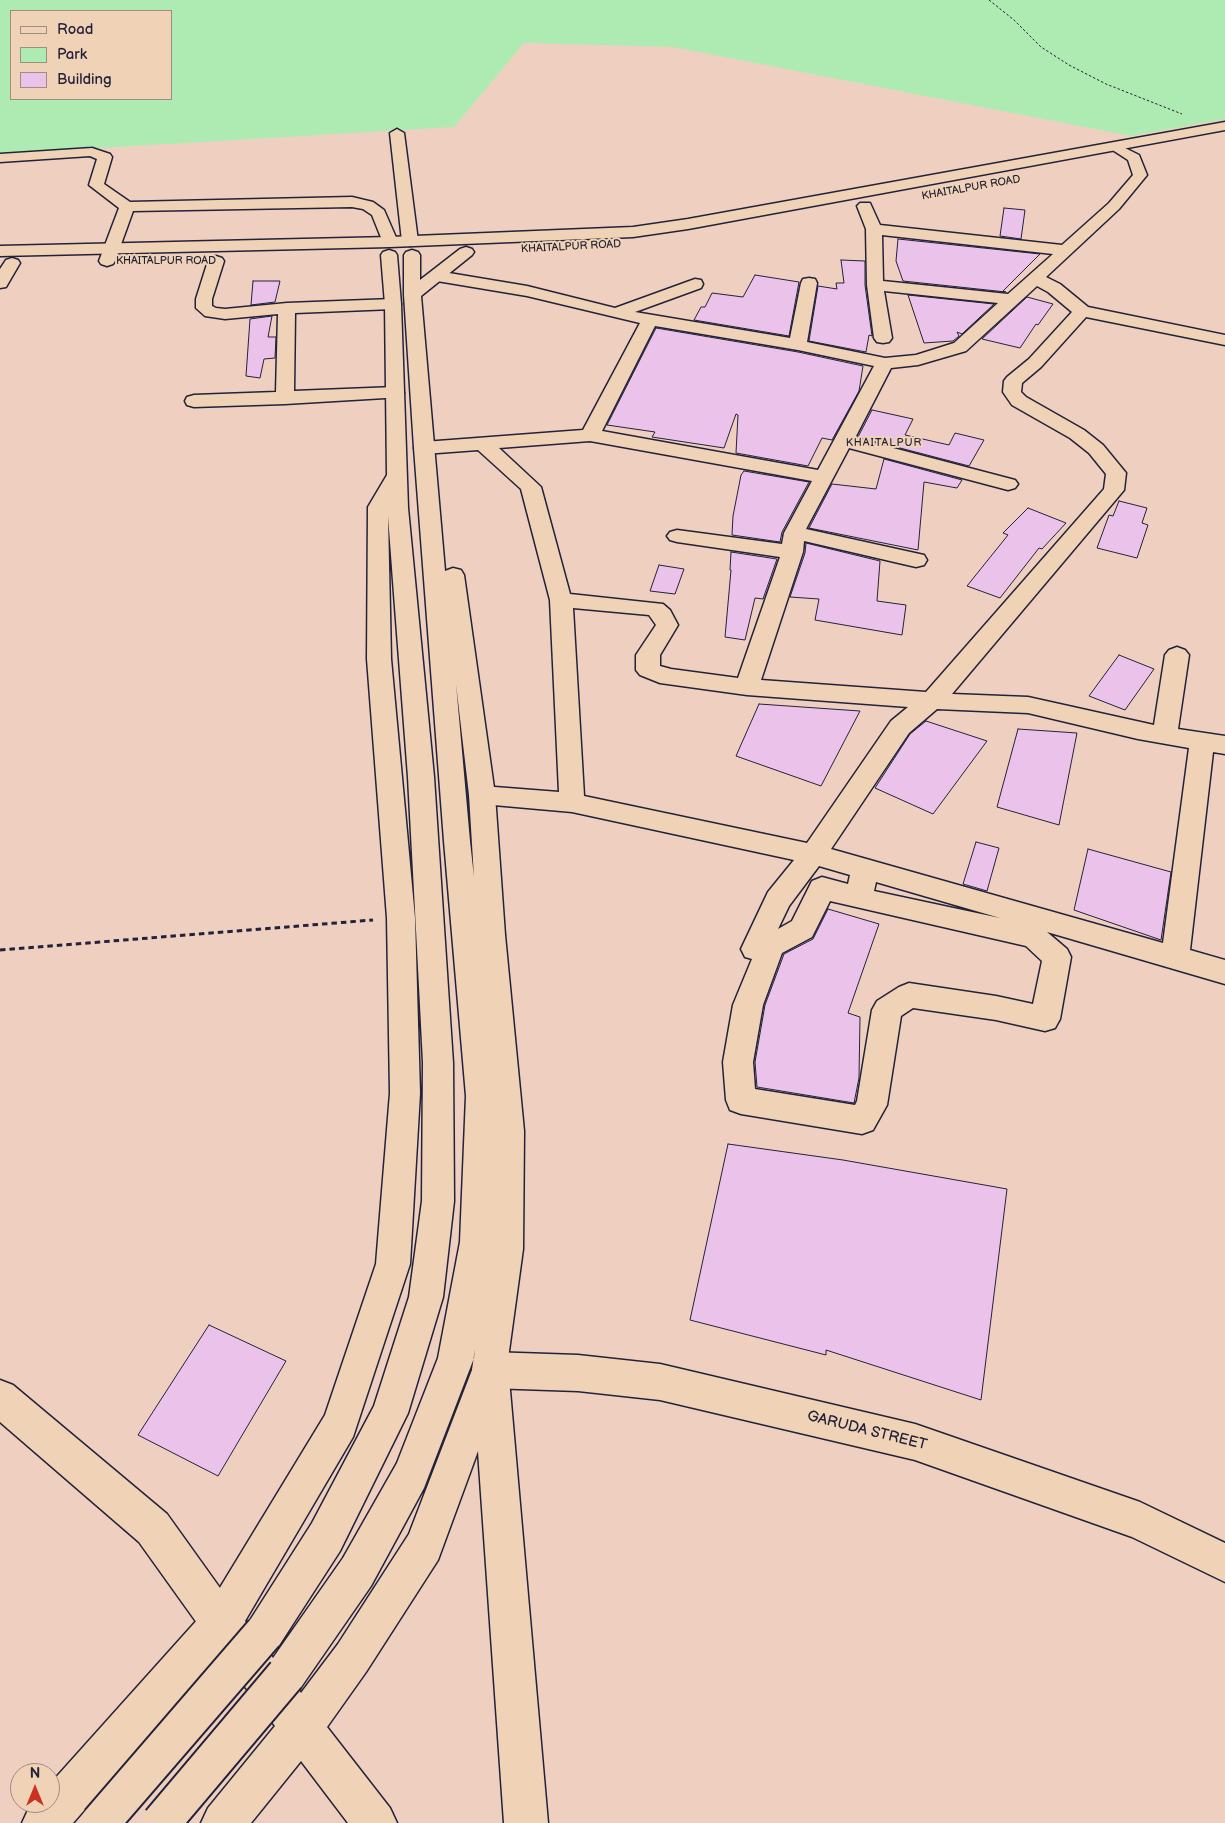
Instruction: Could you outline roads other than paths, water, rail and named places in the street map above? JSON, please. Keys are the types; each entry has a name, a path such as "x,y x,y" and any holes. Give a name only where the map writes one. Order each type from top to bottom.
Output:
{"street":[{"name":"KHAITALPUR ROAD","path":"110,255 216,261 633,232 688,224 1225,126"},
{"path":"100,1823 264,1633 326,1537 390,1413 426,1297 438,1201 438,1063 420,777 406,477 412,295 411,248 397,133"},
{"path":"1178,149 1225,139"},
{"path":"437,276 528,291 617,314 798,345 885,363 918,360 960,348 1064,250 1114,206 1140,175 1134,158 1115,147"},
{"path":"0,158 92,152 104,157 96,185 127,207 352,202 368,205 379,213 389,249 393,304 395,394 480,1096 477,1242 458,1348 456,1358 411,1475 357,1572 286,1675 161,1823"},
{"path":"1048,174 1152,154"},
{"name":"KHAITALPUR ROAD","path":"411,248 466,252 638,244 706,235 923,196"},
{"path":"865,206 874,228 875,285 883,338"},
{"path":"110,255 127,207"},
{"path":"874,228 1064,250"},
{"name":"KHAITALPUR ROAD","path":"4,260 110,255 389,249"},
{"path":"412,295 466,252"},
{"path":"0,283 4,260"},
{"path":"216,261 204,299 204,308 211,312 224,314 287,308 393,304"},
{"path":"1035,278 1054,288 1082,311 1225,340"},
{"path":"798,345 809,283"},
{"path":"617,314 695,284"},
{"path":"875,285 1012,300"},
{"path":"285,398 287,308"},
{"path":"755,949 778,900 813,854 900,727 932,701 1114,490 1116,473 1096,450 1077,434 1019,402 1012,392 1013,381 1035,363 1082,311"},
{"path":"590,435 650,320"},
{"path":"747,687 793,542 885,363"},
{"path":"194,401 395,394"},
{"path":"44,1823 221,1622 340,1424 393,1264 405,1093 401,918 379,659 378,507 406,477 482,443 590,435 825,477"},
{"path":"844,441 1008,484"},
{"path":"482,443 531,487 561,600 572,804"},
{"path":"406,477 443,486 482,795 491,935 508,1131 506,1249 490,1370 526,1823"},
{"path":"677,536 793,542 916,560"},
{"path":"561,600 655,609 662,615 667,625 648,654 648,670 668,677 693,682 747,687 932,701 1028,705 1138,731 1214,742 1175,959"},
{"path":"1165,735 1177,655"},
{"path":"482,795 572,804 813,854 1225,972"},
{"path":"859,898 865,869"},
{"path":"822,888 859,898 1034,936 1057,957 1045,1019 996,1008 909,995 887,1010 872,1105 862,1120 741,1100 738,1062 748,1005 771,946 802,929 822,888"},
{"path":"223,1823 302,1726 352,1658 424,1546 490,1370"},
{"name":"GARUDA STREET","path":"490,1370 578,1373 660,1382 915,1442 1140,1521 1225,1563"},
{"path":"0,1398 153,1528 221,1622 375,1823"}],"district":[{"name":"KHAITALPUR","path":"884,443"}]}
